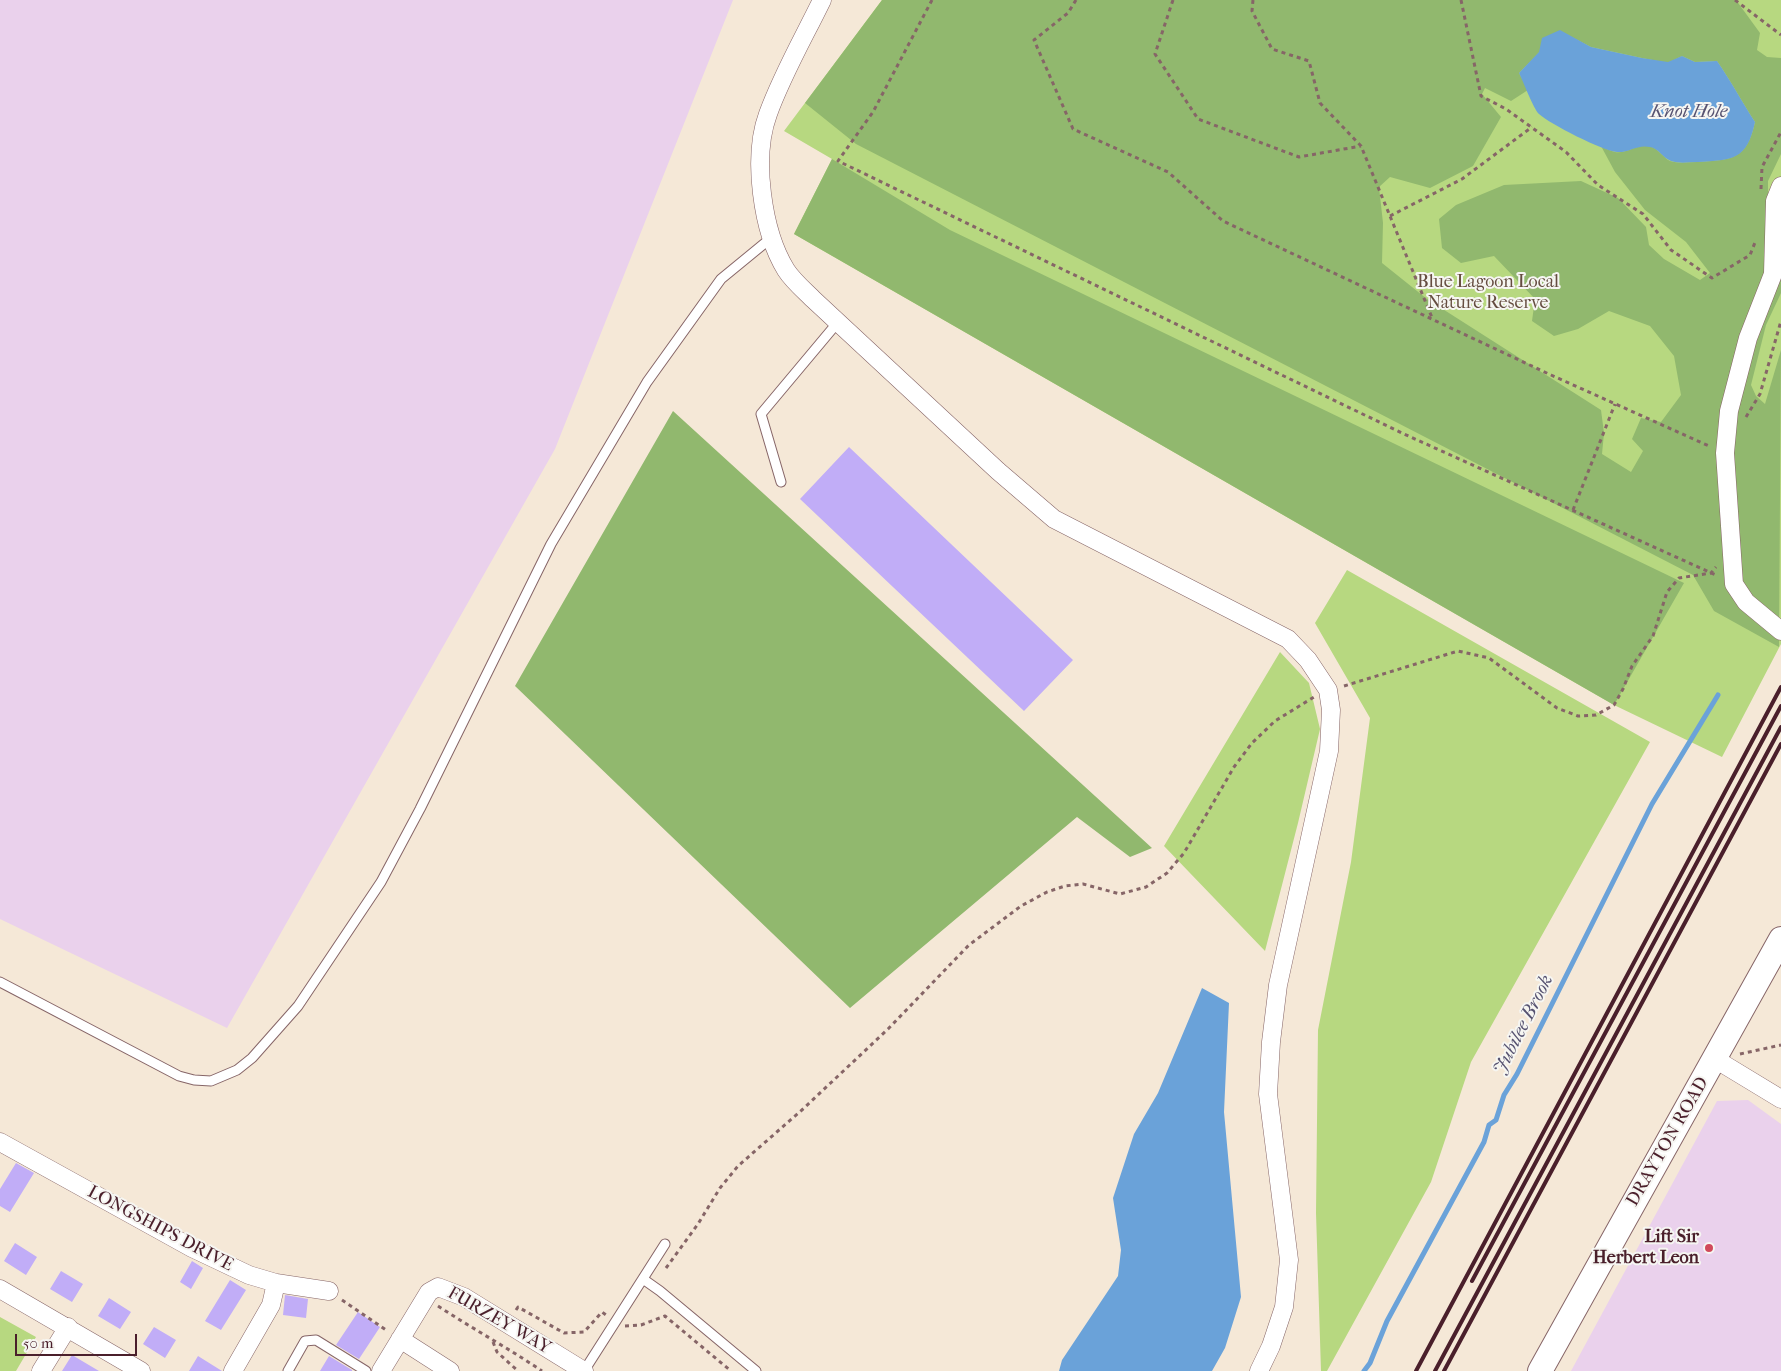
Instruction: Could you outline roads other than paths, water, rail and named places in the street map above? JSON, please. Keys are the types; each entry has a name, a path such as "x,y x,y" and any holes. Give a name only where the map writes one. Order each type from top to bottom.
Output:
{"street":[{"path":"822,0 767,115 761,148 763,209 771,238 787,272 998,471 1054,519 1288,638 1308,660 1328,690 1331,710 1329,751 1278,985 1271,1042 1268,1094 1288,1260 1284,1307 1271,1346 1259,1371"},
{"path":"1781,186 1775,201 1777,267 1748,338 1729,411 1725,453 1734,584 1746,602 1781,631"},
{"name":"DRAYTON ROAD","path":"1540,1371 1781,939"},
{"path":"1715,1059 1781,1098"},
{"name":"LONGSHIPS DRIVE","path":"0,1142 192,1248 249,1276 276,1283 329,1291"},
{"path":"233,1371 271,1305 276,1283"},
{"path":"0,1289 141,1371"},
{"name":"FURZEY WAY","path":"400,1339 432,1292 464,1297 584,1371"},
{"path":"41,1371 68,1327"},
{"path":"381,1371 400,1339 450,1371"}],"lane":[{"path":"0,982 178,1076 194,1080 211,1081 222,1078 237,1070 252,1058 298,1006 380,882 420,809 551,544 647,382 721,280 771,238"},
{"path":"782,482 761,414 838,322"},
{"path":"584,1371 665,1244"},
{"path":"643,1279 756,1371"},
{"path":"288,1371 305,1341 316,1340 366,1371"}],"water":[{"name":"Knot Hole","path":"1560,30 1591,47 1642,58 1668,62 1682,56 1695,62 1717,61 1755,122 1748,144 1737,156 1721,160 1684,163 1668,160 1656,149 1645,146 1621,152 1610,150 1589,142 1554,124 1539,114 1519,73 1539,52 1542,38"},
{"path":"1202,988 1229,1003 1224,1112 1241,1297 1225,1348 1212,1371 1059,1371 1062,1360 1118,1276 1121,1250 1113,1198 1134,1134 1158,1093"}],"waterway":[{"name":"Jubilee Brook","path":"1364,1371 1370,1363 1387,1321 1484,1142 1489,1125 1496,1120 1504,1095 1517,1074 1652,804 1718,695"}],"railway":[{"path":"1416,1371 1781,687"},
{"path":"1472,1281 1781,706"},
{"path":"1435,1371 1781,727"},
{"path":"1444,1371 1781,744"}],"place":[{"name":"Lift Sir Herbert Leon","path":"1709,1248"}],"park label":[{"name":"Blue Lagoon Local Nature Reserve","path":"1488,293"}]}
